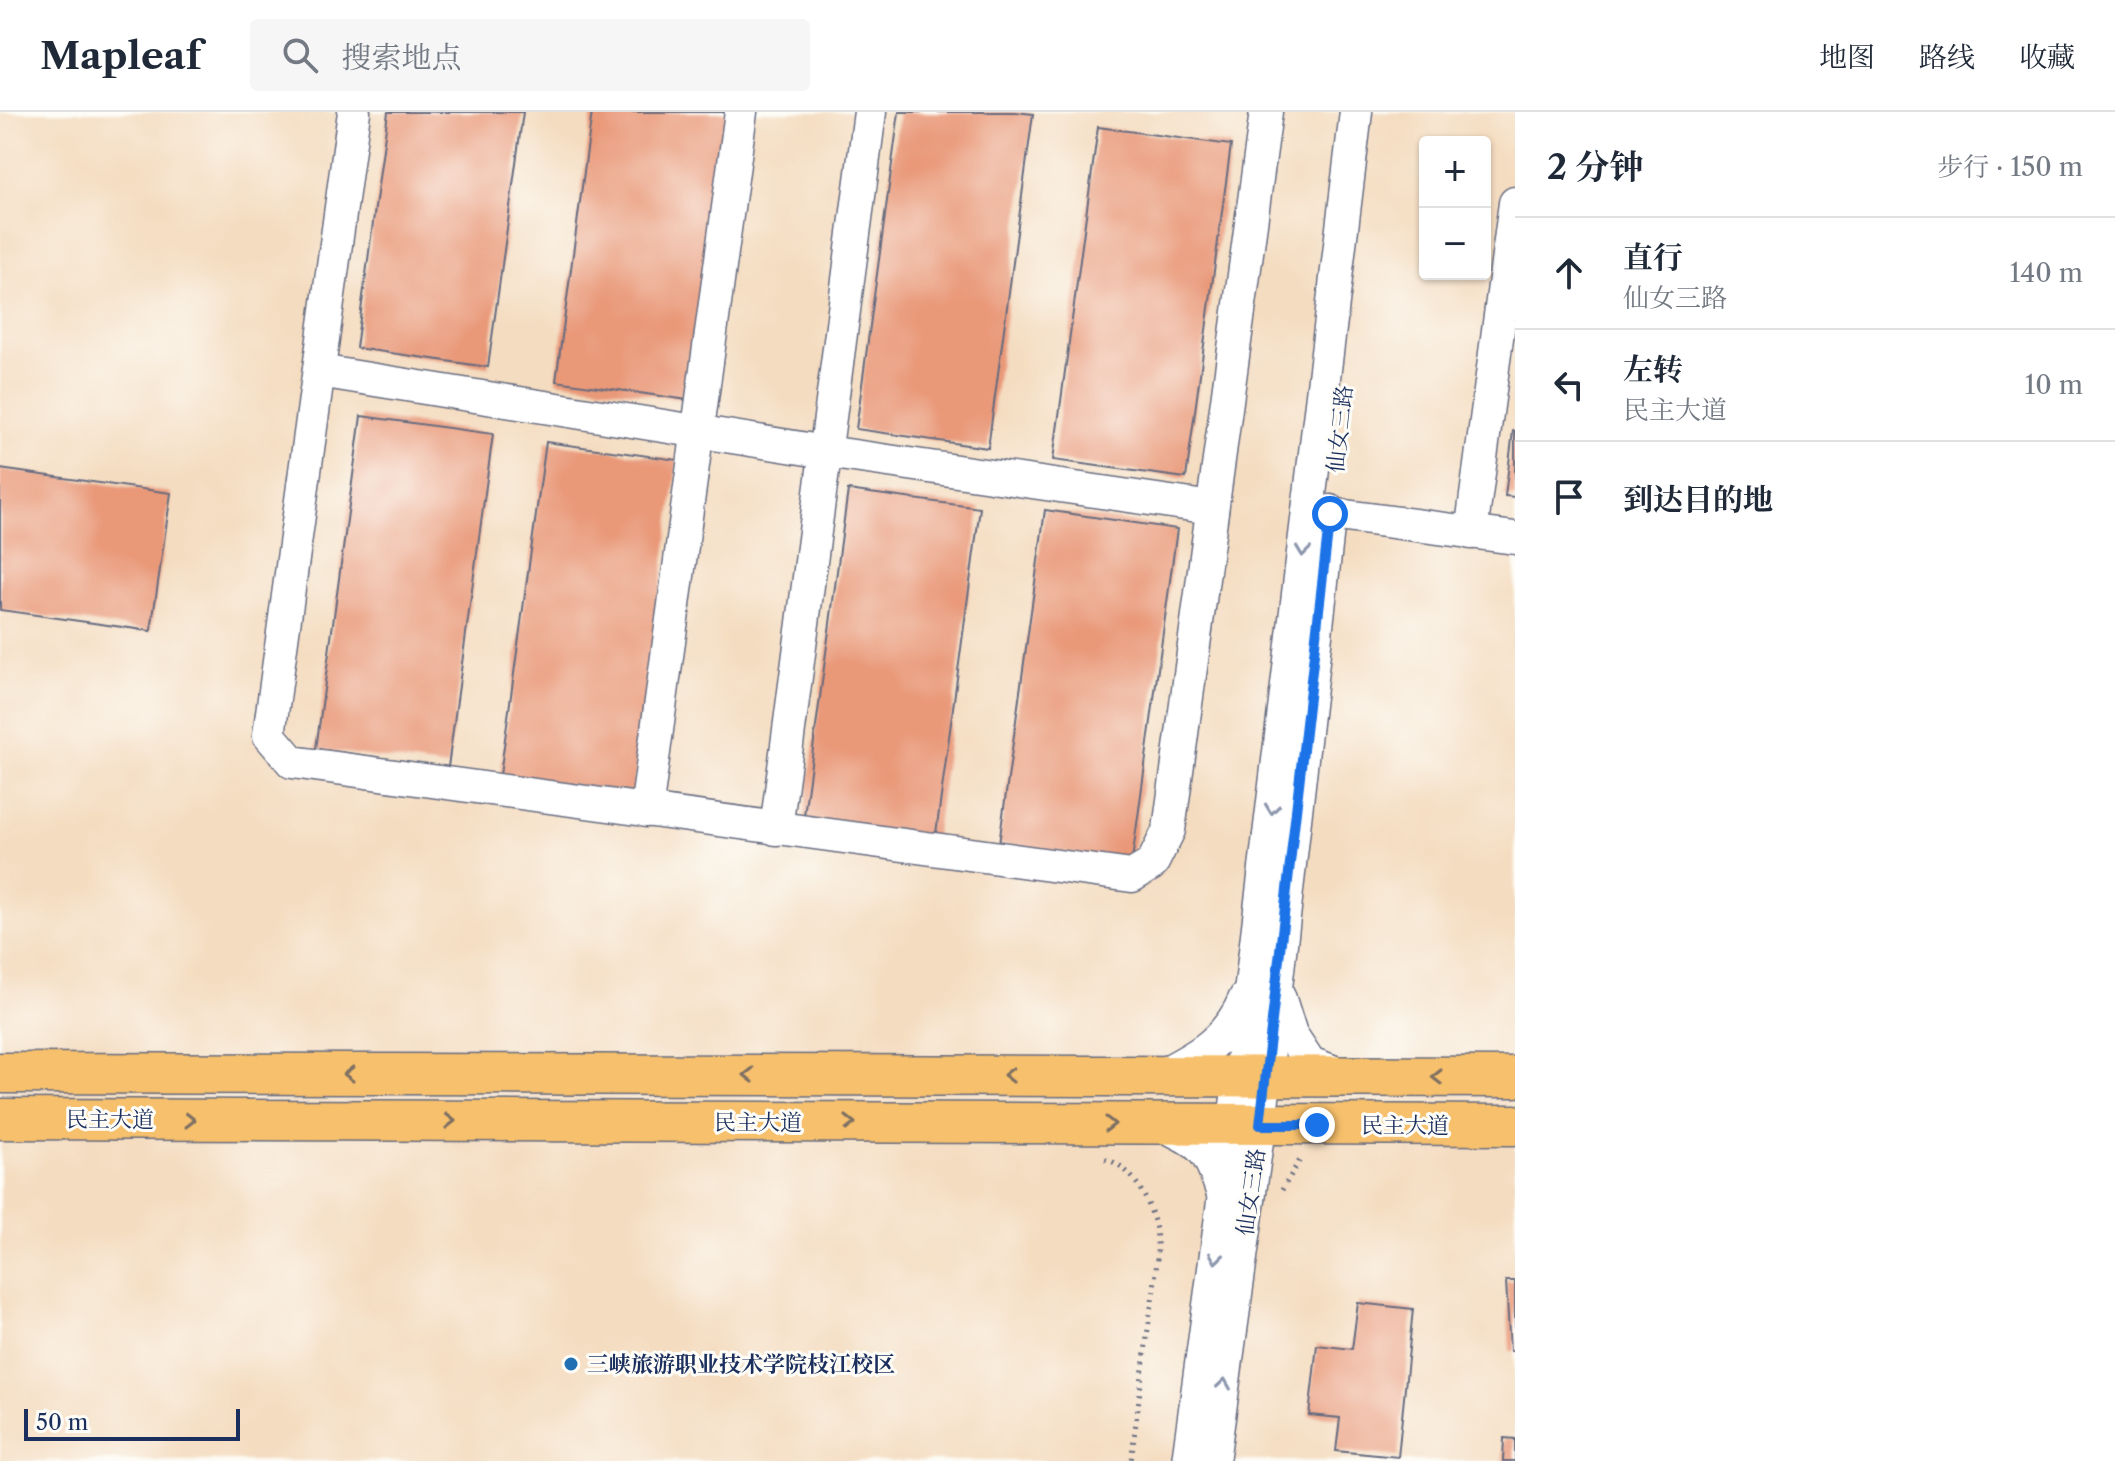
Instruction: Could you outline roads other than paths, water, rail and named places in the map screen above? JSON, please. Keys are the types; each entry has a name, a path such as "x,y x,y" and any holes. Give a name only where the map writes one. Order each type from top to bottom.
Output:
{"main road":[{"name":"民主大道","path":"0,1073 1515,1077"},
{"name":"民主大道","path":"0,1119 1247,1125 1314,1139 1515,1125"}],"street":[{"path":"354,112 269,735 292,762 1132,876 1152,864 1169,830 1266,112"},
{"path":"646,811 741,112"},
{"path":"776,829 870,112"},
{"path":"1159,1076 1213,1045 1264,986 1356,112"},
{"name":"仙女三路","path":"1188,1461 1224,1197 1247,1125 1330,514 1376,112"},
{"path":"1471,533 1515,203"},
{"path":"319,371 826,452 1212,508"},
{"path":"1330,514 1515,538"},
{"path":"1264,986 1310,1063 1346,1076"},
{"path":"1160,1124 1193,1139 1211,1158 1224,1197"},
{"name":"仙女三路","path":"1213,1461 1255,1164 1247,1125"},
{"path":"1255,1164 1281,1139 1314,1139"}],"place":[{"name":"三峡旅游职业技术学院枝江校区","path":"571,1364"}]}
